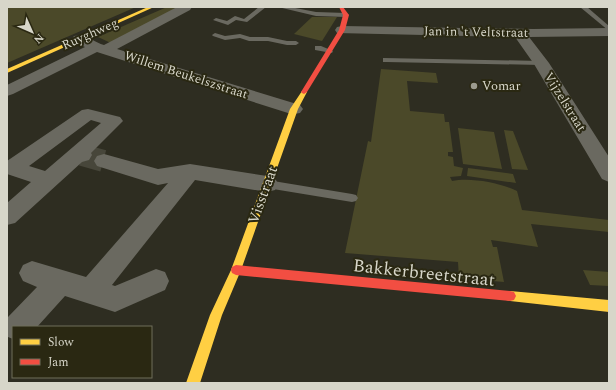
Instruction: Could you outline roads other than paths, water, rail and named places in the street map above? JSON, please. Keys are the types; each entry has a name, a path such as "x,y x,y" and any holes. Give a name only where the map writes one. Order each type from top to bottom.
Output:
{"street":[{"name":"Ruyghweg","path":"7,71 152,7"},
{"name":"Ruyghweg","path":"7,91 186,7"},
{"name":"Visstraat","path":"193,383 216,315 236,270 294,109 342,30 344,11"},
{"name":"Jan in 't Veltstraat","path":"342,30 518,32 609,31"},
{"name":"Vijzelstraat","path":"518,32 541,64 609,174"},
{"name":"Willem Beukelszstraat","path":"79,39 100,48 294,109"},
{"path":"7,216 80,154 114,121 88,114 9,168"},
{"path":"104,161 158,177 190,172 267,184"},
{"path":"9,168 48,180"},
{"path":"91,291 190,172"},
{"name":"Bakkerbreetstraat","path":"236,270 609,306"},
{"path":"32,273 114,299 156,281"},
{"path":"19,326 60,282"}],"lane":[{"path":"216,20 228,23 235,18 245,21 263,7"},
{"name":"Visstraat","path":"281,7 316,14 344,11"},
{"path":"583,7 609,31"},
{"path":"215,35 226,38 240,36 249,39 268,39 287,43 296,43"},
{"path":"318,48 329,51"},
{"path":"386,60 541,64"},
{"path":"267,184 352,198"}],"tunnel":[{"path":"82,155 104,161"}],"place":[{"name":"Vomar","path":"474,86"}]}
